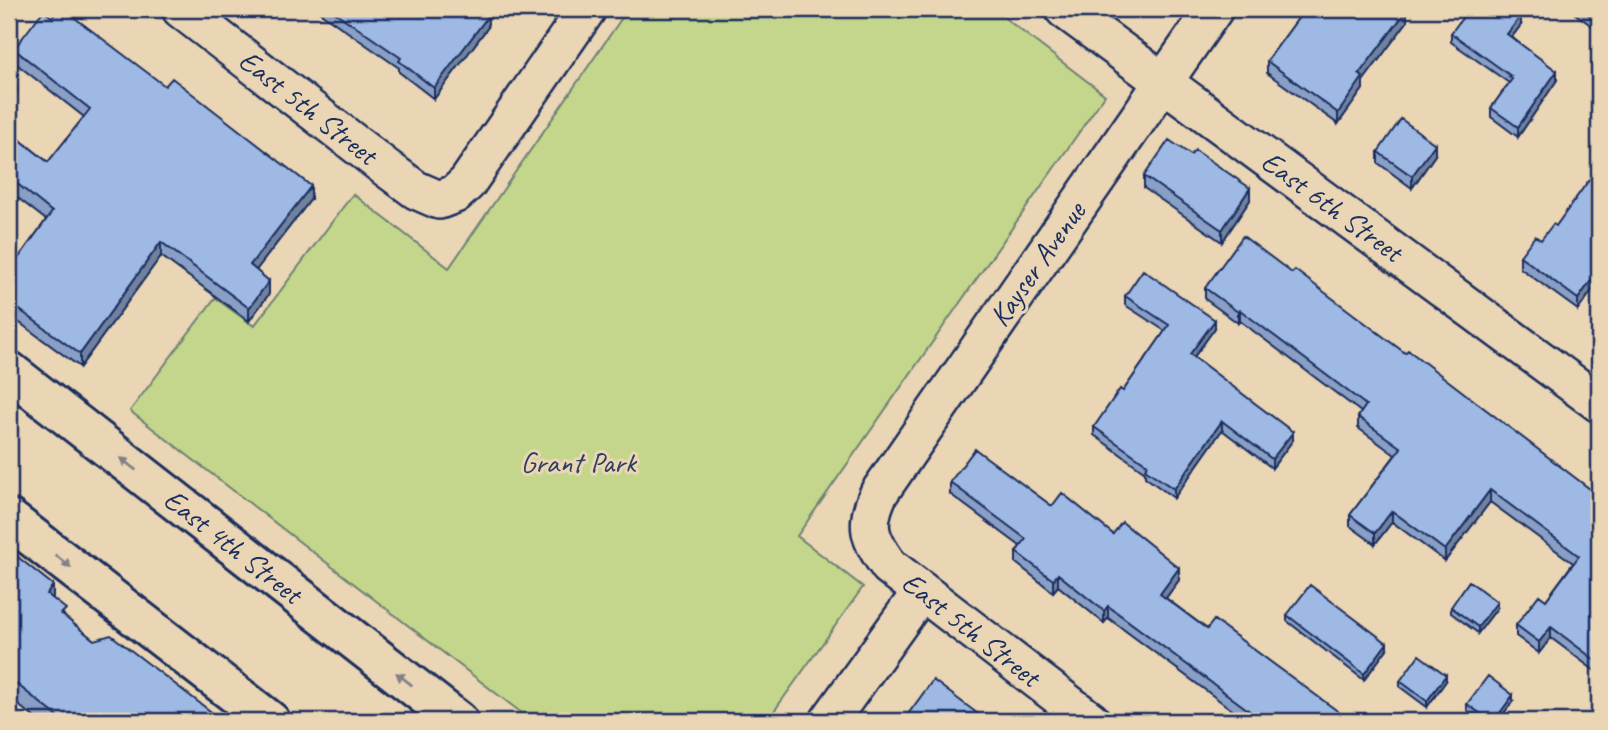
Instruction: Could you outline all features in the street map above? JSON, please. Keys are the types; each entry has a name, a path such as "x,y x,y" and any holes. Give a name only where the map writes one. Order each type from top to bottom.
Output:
{"street":[{"name":"East 5th Street","path":"181,9 416,190 439,200 455,194 467,183 587,9"},
{"name":"East 6th Street","path":"1064,9 1599,403"},
{"name":"Kayser Avenue","path":"869,523 879,493 1214,9"},
{"name":"East 4th Street","path":"9,371 458,721"},
{"path":"9,519 270,721"},
{"name":"East 5th Street","path":"869,523 871,536 889,566 1091,721"},
{"path":"829,721 922,591"}],"green space":[{"name":"Grant Park","path":"628,9 993,9 1105,95 797,536 863,587 767,721 532,721 130,411 215,298 254,326 353,194 449,268"}],"building":[{"path":"59,9 63,9 165,86 172,78 311,186 250,265 269,281 249,308 161,242 80,354 9,302 9,271 52,212 9,177 9,131 48,162 90,109 14,49 43,11 52,17"},
{"path":"330,9 478,9 488,16 434,88 399,61 401,58"},
{"path":"1305,9 1407,10 1359,74 1363,77 1338,113 1267,61"},
{"path":"1469,9 1511,9 1521,16 1507,34 1557,71 1518,127 1491,108 1512,79 1509,77 1511,76 1451,33"},
{"path":"1580,9 1599,9 1599,22"},
{"path":"9,81 17,87 9,97"},
{"path":"1401,119 1435,144 1412,176 1378,152"},
{"path":"1169,140 1191,155 1195,150 1250,188 1222,230 1144,176"},
{"path":"1599,166 1599,269 1578,299 1520,256 1535,236 1541,240 1553,224 1556,226"},
{"path":"1243,236 1292,273 1295,270 1405,353 1408,350 1599,496 1599,663 1551,627 1539,642 1516,625 1539,595 1546,600 1579,556 1490,490 1445,550 1392,511 1375,533 1350,515 1401,448 1358,417 1366,405 1240,310 1238,312 1205,288"},
{"path":"1143,270 1215,320 1190,354 1293,432 1272,459 1222,421 1174,489 1145,469 1148,465 1094,427 1169,325 1125,296"},
{"path":"975,449 1052,506 1062,493 1113,534 1122,522 1179,568 1160,594 1207,629 1214,620 1351,721 1263,721 1108,606 1104,611 1058,574 1053,580 1016,552 1026,539 950,482"},
{"path":"9,550 53,585 47,594 66,609 61,614 94,640 111,635 223,721 53,721 57,716 9,678"},
{"path":"1469,581 1497,602 1478,627 1451,607"},
{"path":"1310,585 1387,643 1364,674 1287,615"},
{"path":"1419,655 1446,675 1427,701 1400,681"},
{"path":"1488,676 1513,695 1494,721 1467,704"},
{"path":"933,680 986,720 991,714 1001,721 903,721"}]}
